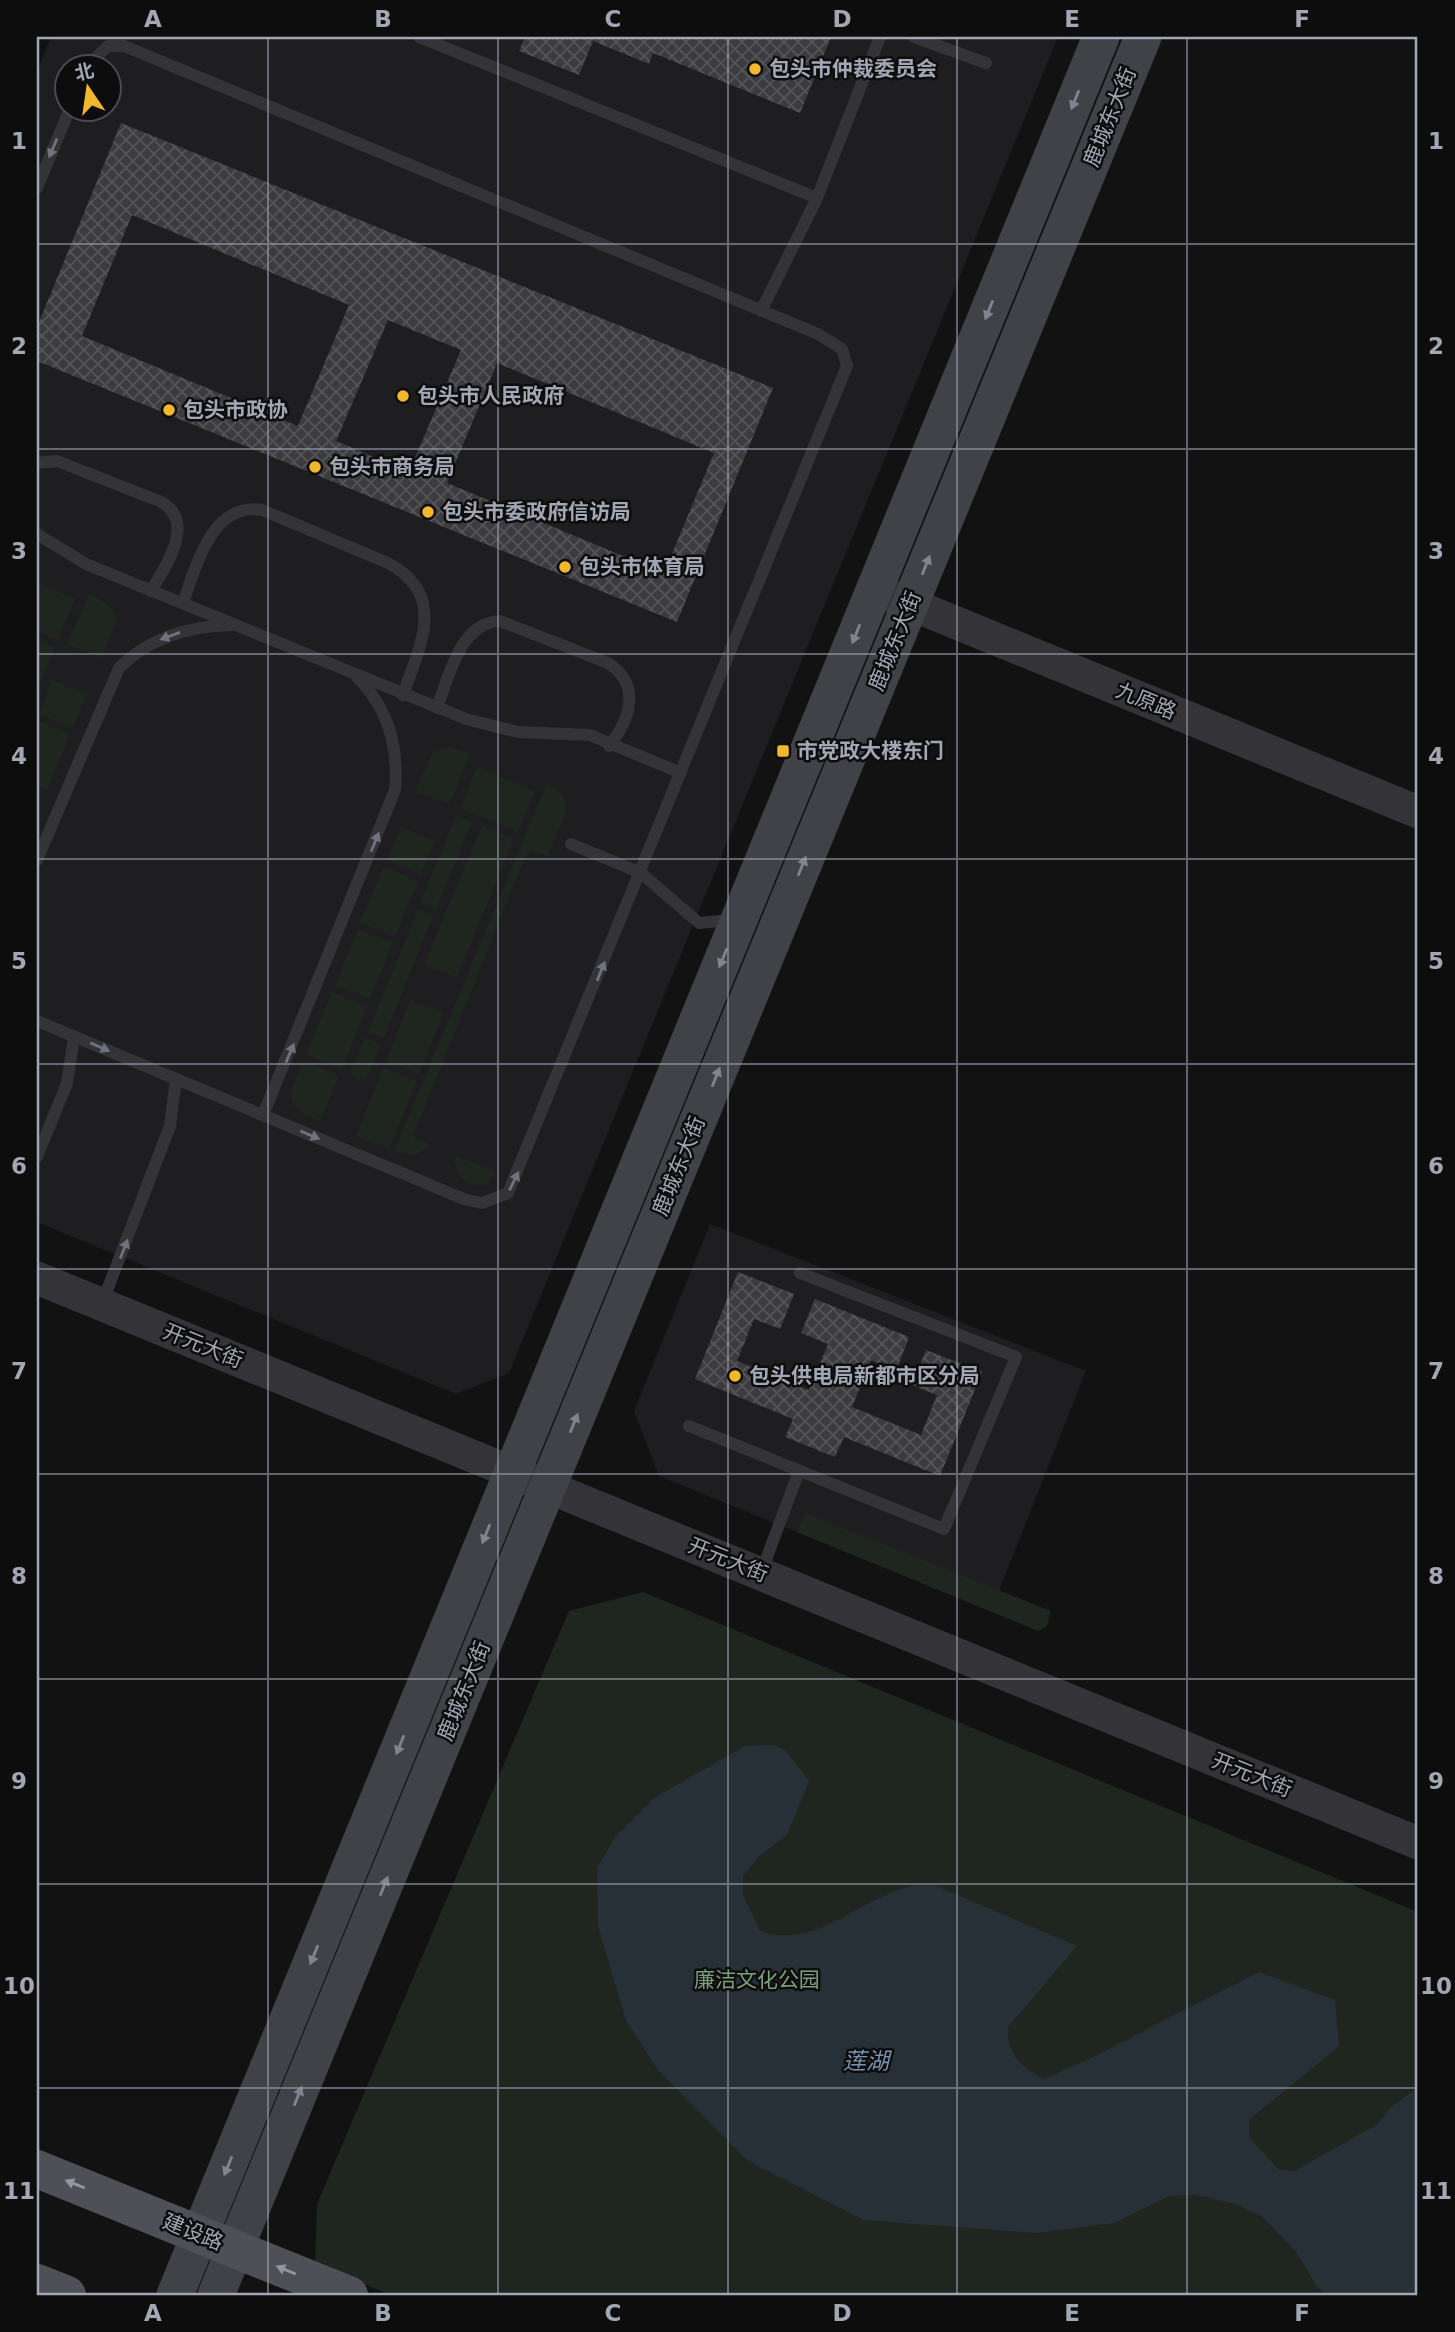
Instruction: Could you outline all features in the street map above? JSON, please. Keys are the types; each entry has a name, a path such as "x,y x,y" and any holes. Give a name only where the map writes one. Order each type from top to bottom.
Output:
{"main road":[{"name":"鹿城东大街","path":"175,2295 1101,37"},
{"name":"鹿城东大街","path":"216,2295 1143,37"},
{"name":"建设路","path":"37,2169 349,2295"},
{"path":"37,2283 67,2295"}],"street":[{"name":"九原路","path":"874,589 1418,812"},
{"name":"开元大街","path":"37,1278 1418,1843"}],"lane":[{"path":"419,37 817,198"},
{"path":"761,311 817,198 880,37"},
{"path":"914,37 986,63"},
{"path":"37,1021 464,1199 482,1203 501,1197 512,1188 847,366 842,349 829,340 761,311 124,46 108,46 102,52"},
{"path":"37,188 64,122"},
{"path":"37,463 57,461 159,501 171,510 177,527 175,552 151,591"},
{"path":"183,603 212,534 232,515 248,510 262,510 388,563 405,572 415,584 425,606 426,625 403,695"},
{"path":"37,534 86,565 351,671 436,708 490,728 590,735 609,746 681,773"},
{"path":"436,708 465,641 483,625 500,621 608,663 617,670 628,688 631,705 623,728 609,746"},
{"path":"37,860 119,668 131,655 177,633 236,625"},
{"path":"263,1115 395,790 396,761 388,722 371,693 351,671"},
{"path":"570,844 641,873 699,923 739,919"},
{"path":"37,1157 67,1083 74,1037"},
{"path":"92,1300 104,1301 115,1273 170,1126 176,1079"},
{"path":"689,1426 944,1529 1016,1356 800,1273"},
{"path":"761,1574 799,1471"}],"shaded area":[{"path":"51,37 1058,37 509,1373 456,1394 37,1222 37,72"},
{"path":"710,1224 1086,1371 991,1611 659,1476 634,1411"}],"green space":[{"path":"37,583 75,599 58,640 37,631"},
{"path":"89,594 115,613 114,627 102,658 67,644"},
{"path":"39,640 55,647 37,691 37,646"},
{"path":"52,680 87,694 73,728 39,714"},
{"path":"37,720 70,734 47,790 37,786"},
{"path":"449,746 470,754 450,804 415,791 433,752"},
{"path":"477,767 535,791 518,832 460,808"},
{"path":"546,785 555,788 562,795 566,814 547,856 533,850 526,855 414,1134 415,1139 432,1145 414,1156 394,1151"},
{"path":"456,816 472,822 436,910 420,903"},
{"path":"482,825 514,839 457,977 424,964"},
{"path":"401,827 435,841 421,874 387,860"},
{"path":"384,866 418,881 395,937 360,922"},
{"path":"418,910 433,916 384,1038 368,1031"},
{"path":"358,929 393,943 370,999 335,985"},
{"path":"332,992 367,1006 342,1069 306,1054"},
{"path":"410,1000 444,1013 419,1074 386,1061"},
{"path":"365,1038 381,1045 366,1079 358,1079 350,1072"},
{"path":"303,1061 339,1076 320,1121 299,1110 292,1098 294,1083"},
{"path":"383,1068 417,1081 389,1149 356,1136"},
{"path":"457,1156 496,1172 485,1185 468,1182 457,1171 454,1159"},
{"path":"805,1513 1051,1611 1047,1626 1038,1631 797,1532"},
{"name":"廉洁文化公园","path":"643,1592 1418,1912 1418,2295 391,2295 315,2265 317,2204 569,1611"}],"water":[{"name":"莲湖","path":"774,1745 786,1751 809,1781 787,1835 759,1856 743,1876 743,1895 760,1931 784,1935 806,1932 892,1892 913,1886 934,1885 1077,1946 1008,2027 1012,2052 1022,2065 1044,2079 1087,2060 1259,1972 1335,2000 1339,2046 1249,2120 1249,2137 1279,2170 1294,2171 1378,2124 1390,2108 1418,2087 1418,2295 1328,2295 1318,2288 1296,2252 1262,2216 1232,2203 1196,2195 1169,2196 1114,2223 1036,2233 864,2220 748,2161 657,2069 626,2020 598,1926 597,1868 616,1836 654,1798 745,1746"}],"building":[{"name":"包头市仲裁委员会","path":"525,37 831,37 800,113 653,53 649,64 593,41 579,75 519,51"},
{"path":"121,123 773,388 677,622 37,361 37,327","holes":["132,215 349,305 298,426 82,336","388,320 461,350 409,472 336,441","497,363 714,453 664,573 447,483"]},
{"name":"包头供电局新都市区分局","path":"738,1272 794,1294 780,1329 754,1319 737,1361 809,1390 828,1344 801,1333 815,1299 909,1337 896,1371 871,1360 852,1407 921,1435 937,1395 912,1385 926,1350 982,1372 940,1476 844,1437 835,1457 785,1437 793,1419 695,1379"}],"place":[{"name":"包头市仲裁委员会","path":"755,69"},
{"name":"包头市人民政府","path":"403,396"},
{"name":"包头市政协","path":"169,410"},
{"name":"包头市商务局","path":"315,467"},
{"name":"包头市委政府信访局","path":"428,512"},
{"name":"包头市体育局","path":"565,567"},
{"name":"市党政大楼东门","path":"783,751"},
{"name":"包头供电局新都市区分局","path":"735,1376"}]}
